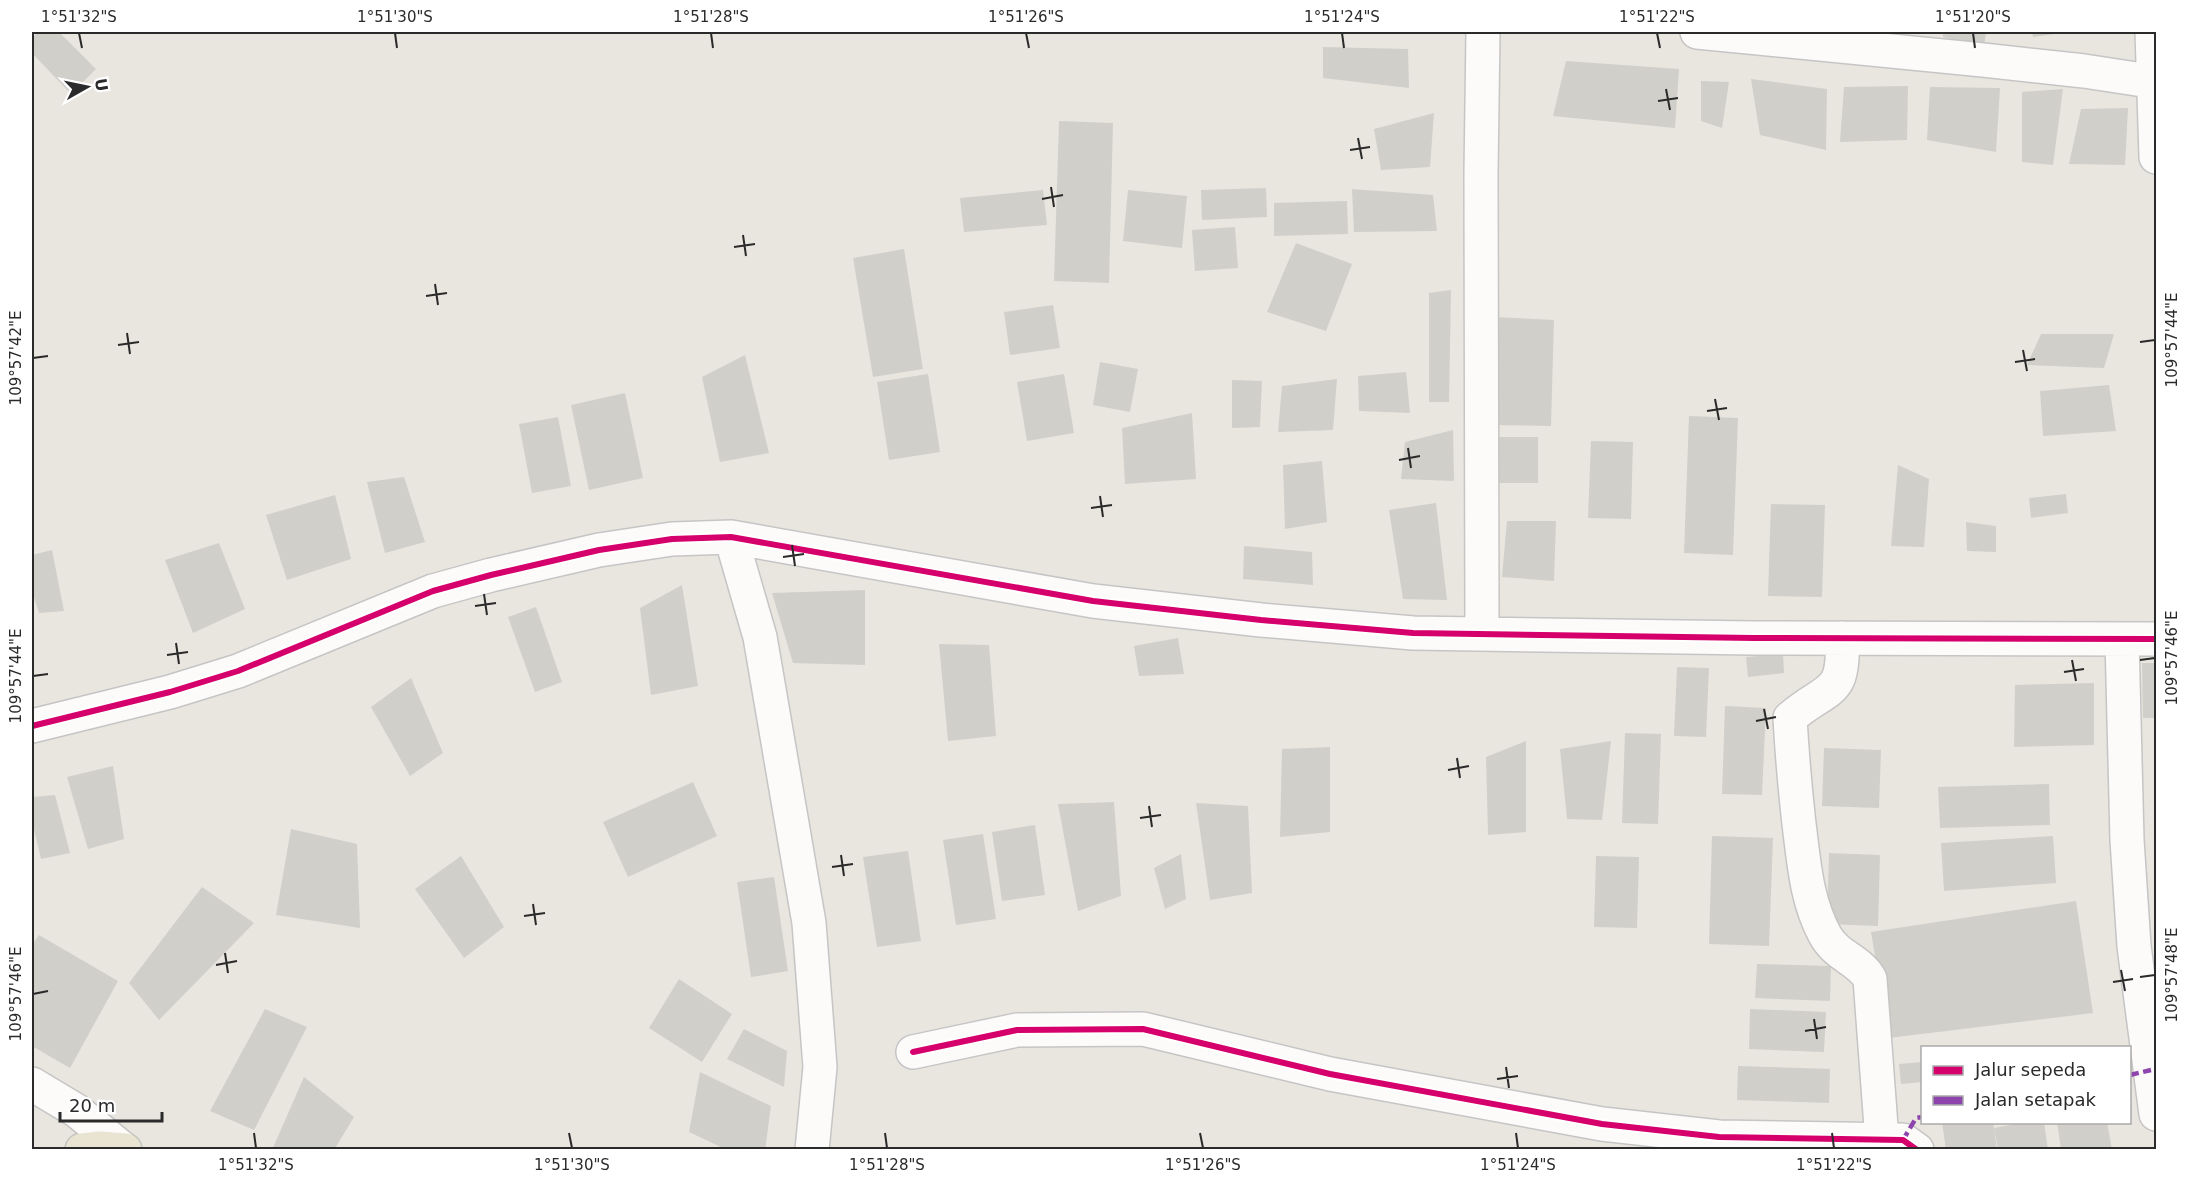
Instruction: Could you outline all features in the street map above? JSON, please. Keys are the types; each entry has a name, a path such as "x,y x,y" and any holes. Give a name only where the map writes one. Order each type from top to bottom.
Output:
{"main road":[{"path":"82,1149 124,1149"}],"street":[{"path":"1482,633 1483,32"},
{"path":"1709,32 1912,42 2156,82"},
{"path":"2152,32 2156,82 2157,157"},
{"path":"731,537 760,638 809,923 820,1067 812,1149"},
{"path":"32,726 170,693 238,671 433,591 599,550 672,539 731,537 1093,601 1261,620 1413,633 2157,639"},
{"path":"1842,638 1843,664 1838,681 1825,694 1790,718 1792,754 1807,889 1830,943 1836,951 1866,971 1870,979 1882,1140"},
{"path":"2122,639 2127,840 2134,946 2157,1114"},
{"path":"913,1052 1017,1030 1143,1029 1330,1074 1602,1124 1719,1137 1903,1140 1917,1149"},
{"path":"32,1084 77,1111 124,1149"}],"building":[{"path":"38,32 59,32 96,69 71,94 32,53 32,38"},
{"path":"1943,32 1986,32 1984,47 1943,37"},
{"path":"2032,32 2062,32 2062,33 2033,37"},
{"path":"1323,47 1408,49 1409,88 1323,78"},
{"path":"1566,61 1679,69 1675,128 1553,116"},
{"path":"1751,79 1827,89 1826,150 1760,135"},
{"path":"1701,81 1729,82 1722,128 1701,121"},
{"path":"1908,86 1907,140 1840,142 1844,87"},
{"path":"1930,87 2000,88 1996,152 1927,140"},
{"path":"2063,89 2053,165 2022,162 2022,92"},
{"path":"2128,108 2125,165 2069,164 2081,109"},
{"path":"1434,113 1430,167 1381,170 1374,129"},
{"path":"1059,121 1113,123 1109,283 1054,281"},
{"path":"1266,188 1267,217 1202,220 1201,190"},
{"path":"1352,189 1433,195 1437,231 1354,232"},
{"path":"1043,190 1047,225 964,232 960,198"},
{"path":"1128,190 1187,196 1182,248 1123,241"},
{"path":"1347,201 1348,234 1274,236 1274,203"},
{"path":"1235,227 1238,268 1195,271 1192,230"},
{"path":"1296,243 1352,264 1326,331 1267,312"},
{"path":"904,249 923,369 873,377 853,258"},
{"path":"1451,290 1449,402 1429,402 1429,293"},
{"path":"1053,305 1060,348 1010,355 1004,312"},
{"path":"1493,317 1554,320 1551,426 1489,425"},
{"path":"2041,334 2114,334 2104,368 2027,365"},
{"path":"745,355 769,453 720,462 702,377"},
{"path":"1100,362 1138,369 1130,412 1093,405"},
{"path":"1406,372 1410,413 1359,411 1358,376"},
{"path":"928,374 940,452 889,460 877,382"},
{"path":"1064,374 1074,433 1027,441 1017,382"},
{"path":"1337,379 1333,430 1278,432 1282,386"},
{"path":"1232,380 1262,381 1260,427 1232,428"},
{"path":"2109,385 2116,431 2043,436 2040,391"},
{"path":"625,393 643,478 589,490 571,405"},
{"path":"1192,413 1196,479 1125,484 1122,428"},
{"path":"1689,416 1738,418 1733,555 1684,553"},
{"path":"558,417 571,486 532,493 519,424"},
{"path":"1453,430 1454,481 1401,479 1405,442"},
{"path":"1494,437 1538,437 1538,483 1494,483"},
{"path":"1591,441 1633,442 1631,519 1588,518"},
{"path":"1322,461 1327,522 1285,529 1283,465"},
{"path":"1898,465 1929,479 1924,547 1891,546"},
{"path":"404,477 425,542 385,553 367,482"},
{"path":"2066,494 2068,513 2031,518 2029,498"},
{"path":"335,495 351,559 287,580 266,515"},
{"path":"1436,503 1447,600 1403,599 1389,510"},
{"path":"1771,504 1825,505 1822,597 1768,596"},
{"path":"1507,521 1556,521 1554,581 1502,577"},
{"path":"1966,522 1996,526 1996,552 1967,551"},
{"path":"219,543 245,609 193,633 165,560"},
{"path":"1244,546 1312,552 1313,585 1243,579"},
{"path":"52,550 64,611 39,613 32,591 32,555"},
{"path":"682,585 698,686 651,695 640,608"},
{"path":"865,590 865,665 793,663 772,593"},
{"path":"536,607 562,682 535,692 508,617"},
{"path":"1178,638 1184,674 1139,676 1134,646"},
{"path":"939,644 989,645 996,736 948,741"},
{"path":"1783,654 1784,673 1748,677 1746,657"},
{"path":"2142,663 2156,663 2156,718 2143,718"},
{"path":"1677,667 1709,668 1706,737 1674,736"},
{"path":"411,678 443,753 410,776 371,707"},
{"path":"2094,683 2094,745 2014,747 2015,685"},
{"path":"1725,706 1766,708 1762,795 1722,794"},
{"path":"1625,733 1661,734 1658,824 1622,823"},
{"path":"1526,741 1526,832 1488,835 1486,757"},
{"path":"1611,741 1602,820 1567,819 1560,749"},
{"path":"1330,747 1330,832 1280,837 1282,749"},
{"path":"1824,748 1881,750 1879,808 1822,806"},
{"path":"113,766 124,839 88,849 67,777"},
{"path":"693,782 717,836 628,877 603,822"},
{"path":"2049,784 2050,825 1940,828 1938,787"},
{"path":"55,795 70,853 41,859 32,821 32,797"},
{"path":"1114,802 1121,896 1078,911 1058,804"},
{"path":"1196,803 1248,806 1252,893 1210,900"},
{"path":"1035,825 1045,895 1002,901 992,832"},
{"path":"291,829 357,844 360,928 276,915"},
{"path":"983,834 996,919 956,925 943,840"},
{"path":"1712,836 1773,838 1769,946 1709,944"},
{"path":"2053,836 2056,883 1944,891 1941,843"},
{"path":"908,851 921,941 877,947 863,857"},
{"path":"1829,853 1880,855 1878,926 1827,924"},
{"path":"1181,854 1186,899 1165,909 1154,868"},
{"path":"461,856 504,927 464,958 415,889"},
{"path":"1596,856 1639,857 1637,928 1594,927"},
{"path":"774,877 788,971 751,977 737,882"},
{"path":"202,887 254,923 159,1020 129,983"},
{"path":"2076,901 2093,1013 1889,1038 1871,932"},
{"path":"39,935 118,981 70,1068 32,1046 32,945"},
{"path":"1757,964 1831,966 1830,1001 1755,998"},
{"path":"679,979 732,1014 702,1062 649,1028"},
{"path":"265,1009 307,1027 254,1130 210,1111"},
{"path":"1750,1009 1826,1012 1824,1052 1749,1049"},
{"path":"744,1029 787,1051 784,1087 727,1059"},
{"path":"1921,1062 1921,1082 1901,1084 1899,1064"},
{"path":"1738,1066 1830,1069 1829,1103 1737,1100"},
{"path":"700,1072 771,1106 765,1150 727,1150 689,1132"},
{"path":"304,1077 354,1117 334,1150 272,1150"},
{"path":"1942,1124 1993,1124 1997,1150 1946,1150"},
{"path":"2015,1124 2044,1124 2048,1150 1998,1150 1994,1128"},
{"path":"2057,1124 2107,1124 2112,1150 2061,1150"}],"marked path":[{"path":"2131,1075 2151,1070"},
{"path":"1903,1140 1916,1118 1921,1117"}],"cycle path":[{"path":"32,726 170,692 238,671 433,591 599,550 672,539 731,537 1093,601 1261,620 1413,633 1754,638 2156,639"},
{"path":"913,1052 1017,1030 1143,1029 1330,1074 1602,1124 1719,1137 1903,1140 1917,1150"}]}
